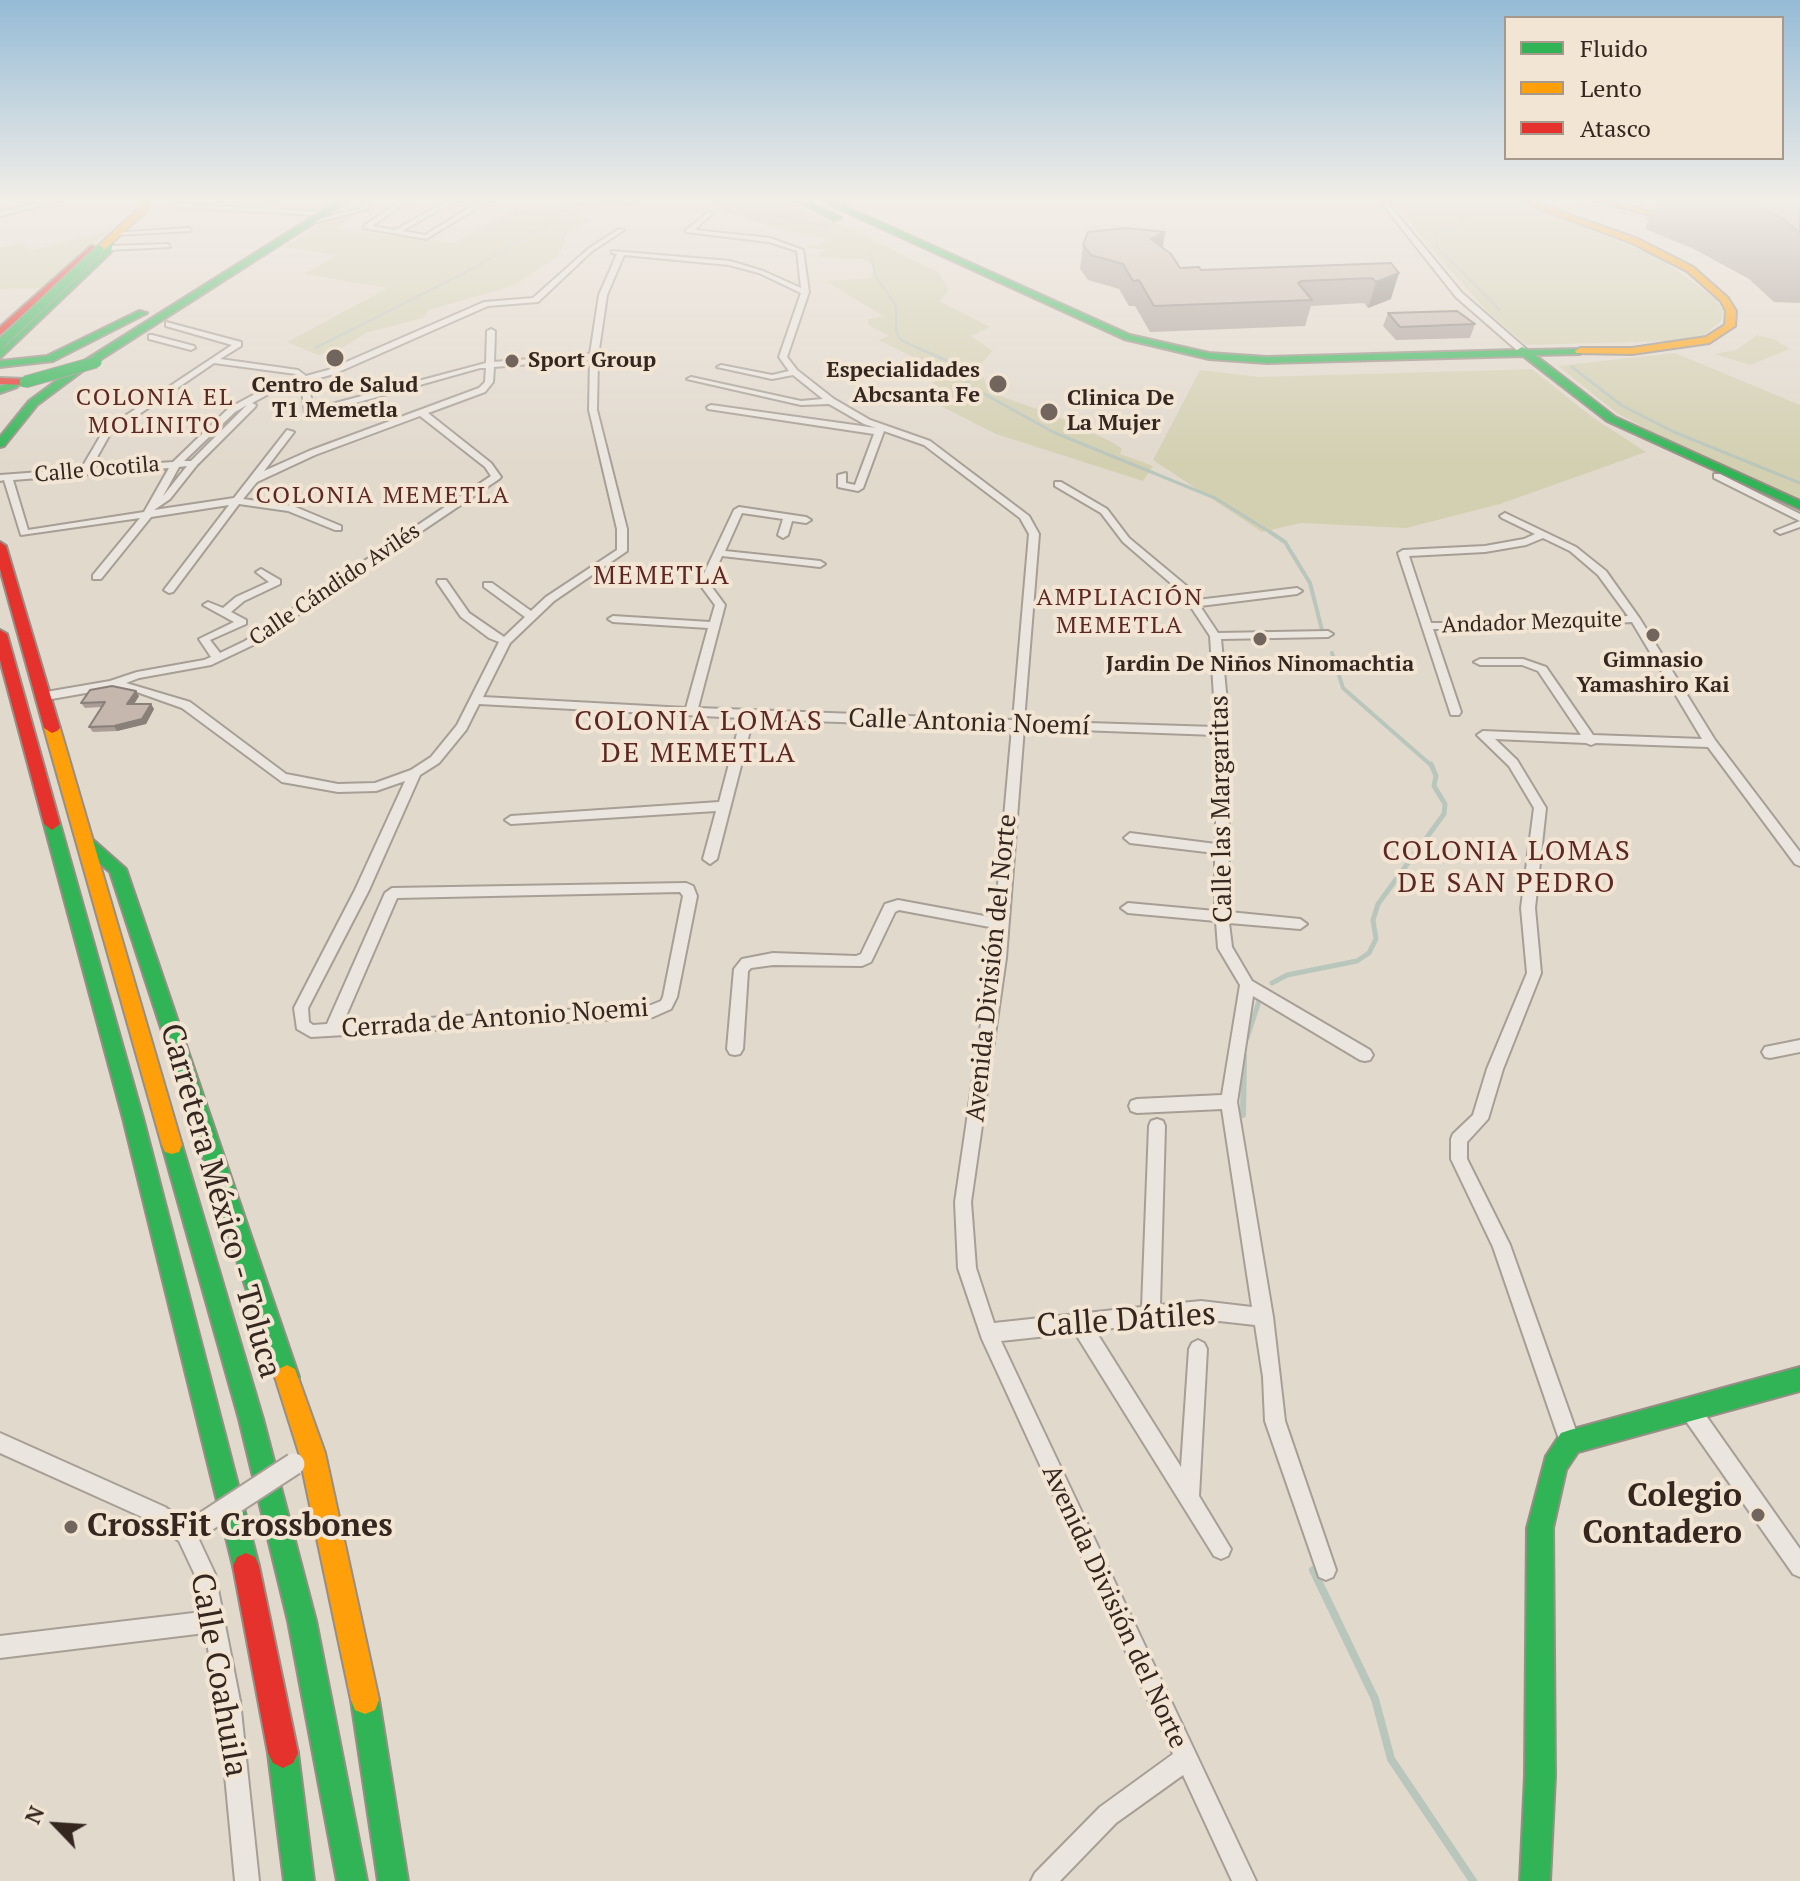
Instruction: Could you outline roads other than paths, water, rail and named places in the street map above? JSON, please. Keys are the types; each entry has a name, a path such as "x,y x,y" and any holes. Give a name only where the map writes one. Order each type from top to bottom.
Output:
{"main road":[{"path":"6,326 47,289"},
{"path":"0,344 59,289"},
{"path":"0,355 64,289"},
{"path":"0,420 80,357 195,289"},
{"path":"0,444 33,403 55,385 205,289"},
{"path":"8,384 76,369 121,352 217,289"},
{"path":"1014,289 1127,337 1176,350 1267,360 1621,355 1709,340 1730,326 1731,311 1713,289"},
{"path":"0,364 19,365 49,359 183,296"},
{"path":"8,384 14,372 55,361 162,305"},
{"path":"6,326 33,321"},
{"path":"1529,356 1596,409 1635,432 1800,505"},
{"name":"Carretera México - Toluca","path":"0,546 46,696 263,1463 302,1621 352,1881"},
{"path":"0,634 133,1118 245,1561 279,1726 299,1881"},
{"path":"85,842 117,869 312,1453 358,1654 393,1881"},
{"path":"1535,1881 1540,1776 1540,1528 1555,1465 1570,1442 1688,1407 1800,1379"}],"street":[{"path":"153,506 154,497 176,464 215,423 267,391 331,372 487,304 535,300 547,289"},
{"path":"114,684 186,705 282,778 338,788 363,787 415,773 446,748 477,700 505,641 566,587 622,551 622,529 593,410 594,356 606,289"},
{"path":"798,289 805,292"},
{"path":"721,367 772,377 794,372 783,357 805,289"},
{"path":"1454,289 1529,356"},
{"path":"84,472 107,432 235,347 237,342 169,324"},
{"path":"253,480 312,453 482,390 489,382 491,331"},
{"path":"152,337 191,348"},
{"path":"214,361 295,371 304,379 309,413 489,365 594,356"},
{"name":"Avenida División del Norte","path":"794,372 831,401 880,429 927,443 1024,516 1034,534 1001,924 963,1202 967,1268 988,1333 1244,1881"},
{"path":"691,379 801,403 831,401"},
{"path":"97,577 153,506 167,497 194,463 267,391"},
{"path":"711,407 880,429 858,488 841,485 843,475"},
{"path":"421,412 488,465"},
{"path":"169,590 290,432"},
{"name":"Calle Ocotila","path":"4,478 194,463"},
{"path":"474,470 488,465"},
{"name":"Calle Cándido Avilés","path":"46,696 114,684 137,675 218,658 249,643 491,482 496,472 488,465"},
{"path":"1717,476 1800,521"},
{"path":"4,478 24,533 236,501 290,508 338,528"},
{"name":"Calle las Margaritas","path":"1058,484 1104,511 1126,540 1185,590 1215,636 1222,731 1222,917 1225,948 1247,985"},
{"path":"691,712 720,605 706,586 706,580 739,510 806,520"},
{"path":"1505,516 1573,549 1602,573 1635,619 1711,743 1800,861"},
{"path":"783,535 789,517"},
{"path":"1780,531 1800,521"},
{"path":"1455,712 1403,553 1485,549 1526,542 1544,534"},
{"path":"718,553 820,564"},
{"name":"Calle Cándido Avilés","path":"218,658 204,639 242,622 224,612 240,599 276,582 261,572"},
{"path":"442,582 465,615 505,641"},
{"path":"488,585 530,616"},
{"path":"1196,603 1297,591"},
{"path":"208,605 224,612"},
{"path":"613,619 715,625"},
{"name":"Andador Mezquite","path":"1429,626 1510,626 1635,619"},
{"path":"1215,636 1328,634"},
{"path":"1480,662 1523,662 1542,669 1591,741"},
{"name":"Calle Antonia Noemí","path":"477,700 748,715 1222,731"},
{"path":"710,859 748,715"},
{"path":"1570,1442 1501,1245 1459,1159 1459,1139 1480,1119 1495,1069 1534,973 1528,908 1540,808 1513,763 1483,735 1711,743"},
{"name":"Cerrada de Antonio Noemi","path":"332,1030 392,893 681,887 688,890 690,896 670,997 659,1010 332,1030 311,1031 302,1025 301,1008 362,890 415,773"},
{"path":"511,820 724,806"},
{"path":"1130,838 1221,849"},
{"path":"735,1049 741,969 747,963 773,959 857,962 866,958 890,908 898,905 1001,924"},
{"path":"1128,908 1300,924"},
{"path":"1326,1570 1275,1421 1264,1317 1229,1102 1247,985 1365,1055"},
{"path":"1770,1052 1800,1046"},
{"path":"1137,1106 1229,1102"},
{"path":"1151,1314 1157,1126"},
{"name":"Calle Dátiles","path":"988,1333 1201,1310 1264,1317"},
{"path":"1079,1322 1221,1549"},
{"path":"1189,1497 1198,1349"},
{"path":"1688,1407 1800,1567"},
{"path":"0,1443 196,1528 312,1453"},
{"name":"Calle Coahuila","path":"196,1528 229,1701 247,1881"},
{"path":"0,1647 214,1621"},
{"path":"1043,1881 1108,1815 1185,1759"}],"waterway":[{"path":"315,348 433,289"},
{"path":"884,289 896,306 896,332 901,340 922,350"},
{"path":"1479,289 1500,310"},
{"path":"918,348 957,365 970,386 1053,432 1215,498 1273,534"},
{"path":"1572,367 1621,405 1674,432 1800,483"},
{"path":"1273,534 1285,542 1310,583 1322,630"},
{"path":"1332,653 1343,688 1432,766"},
{"path":"1272,983 1287,975 1357,961 1369,953 1376,939 1373,920 1378,904 1444,814 1445,804 1434,786 1436,776 1432,766"},
{"path":"1247,1038 1259,1001"},
{"path":"1243,1115 1244,1056"},
{"path":"1313,1570 1375,1699 1391,1759 1473,1881"}],"place":[{"name":"Centro de Salud T1 Memetla","path":"335,358"},
{"name":"Sport Group","path":"512,361"},
{"name":"Especialidades Abcsanta Fe","path":"998,384"},
{"name":"Clinica De La Mujer","path":"1049,412"},
{"name":"Gimnasio Yamashiro Kai","path":"1653,635"},
{"name":"Jardin De Niños Ninomachtia","path":"1260,639"},
{"name":"Colegio Contadero","path":"1758,1515"},
{"name":"CrossFit Crossbones","path":"71,1527"}],"district":[{"name":"COLONIA EL MOLINITO","path":"155,412"},
{"name":"COLONIA MEMETLA","path":"383,496"},
{"name":"MEMETLA","path":"662,577"},
{"name":"AMPLIACIÓN MEMETLA","path":"1120,612"},
{"name":"COLONIA LOMAS DE MEMETLA","path":"699,738"},
{"name":"COLONIA LOMAS DE SAN PEDRO","path":"1507,868"}]}
